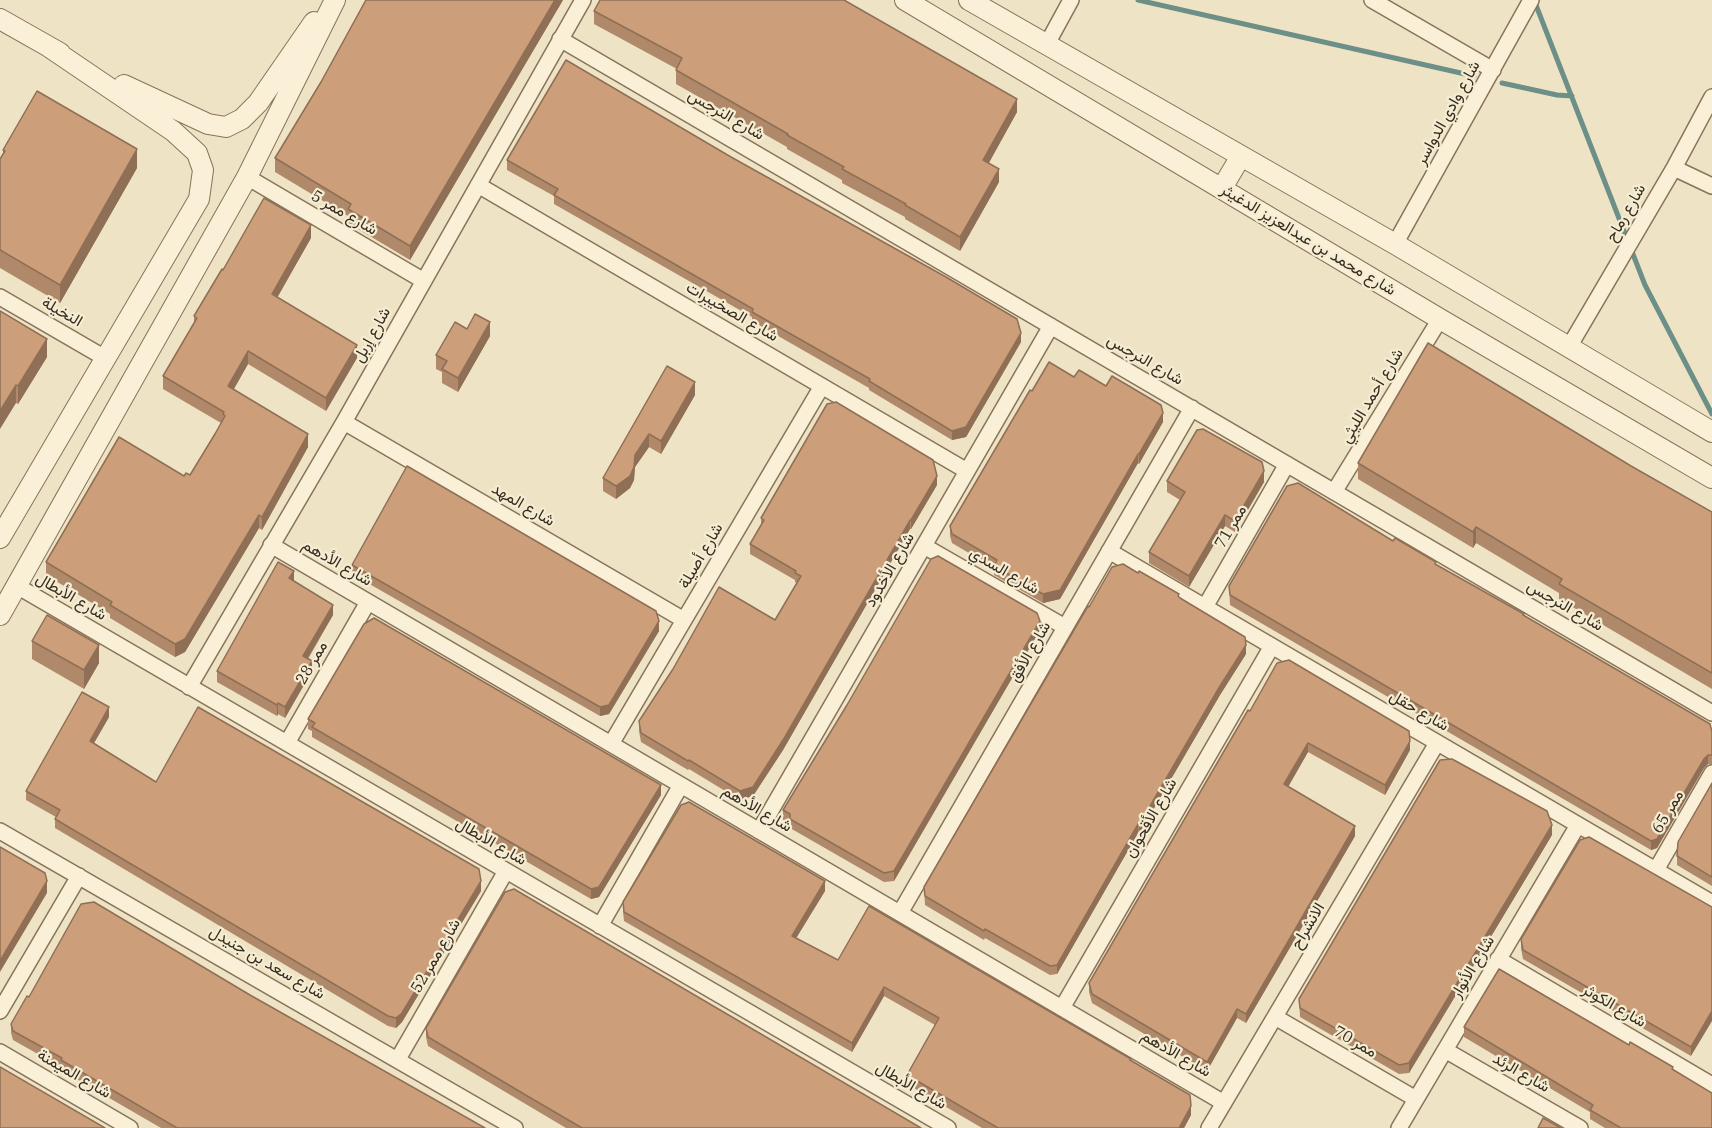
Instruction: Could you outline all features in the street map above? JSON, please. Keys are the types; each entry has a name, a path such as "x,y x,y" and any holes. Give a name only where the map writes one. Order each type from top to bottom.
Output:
{"street":[{"path":"0,19 49,47 169,107 208,124 226,127 243,119 258,102 329,0"},
{"path":"0,615 247,177 336,0"},
{"name":"شارع إربل","path":"189,687 344,422 583,0"},
{"name":"شارع محمد بن عبدالعزيز الدغيثر","path":"905,0 1440,319 1712,477"},
{"path":"969,0 1395,244 1712,432"},
{"path":"1047,44 1071,0"},
{"path":"1372,0 1493,70"},
{"name":"شارع وادي الدواسر","path":"1395,244 1531,0"},
{"name":"شارع النرجس","path":"560,39 1712,713"},
{"path":"0,538 199,199 203,170 196,153 173,131 49,47"},
{"name":"شارع رماح","path":"1569,347 1674,168 1712,97"},
{"path":"1222,188 1241,156"},
{"path":"1674,168 1712,186"},
{"name":"شارع ممر 5","path":"247,177 423,280"},
{"name":"شارع الصخيبرات","path":"478,185 968,471"},
{"name":"النخيلة","path":"0,297 105,358"},
{"name":"شارع أحمد الليثي","path":"1334,492 1440,319"},
{"name":"شارع الأخدود","path":"759,831 1052,327"},
{"name":"شارع أصيلة","path":"611,744 822,386"},
{"name":"شارع الأفق","path":"900,913 1192,408"},
{"name":"شارع المهد","path":"344,422 684,620"},
{"name":"ممر 71","path":"1205,607 1287,464"},
{"name":"شارع الأدهم","path":"271,545 1224,1103"},
{"name":"شارع السدي","path":"924,546 1065,627"},
{"name":"شارع حقل","path":"1109,551 1712,903"},
{"name":"شارع الأبطال","path":"17,586 948,1128"},
{"name":"ممر 28","path":"286,743 368,602"},
{"name":"شارع الأقحوان","path":"1062,1008 1272,646"},
{"name":"الانشراح","path":"1209,1128 1437,743"},
{"name":"ممر 65","path":"1656,870 1712,773"},
{"path":"600,926 681,785"},
{"name":"شارع الأنوار","path":"1399,1128 1578,825"},
{"name":"شارع سعد بن جنيدل","path":"0,831 515,1128"},
{"name":"شارع ممر 52","path":"398,1059 506,871"},
{"path":"0,1011 79,876"},
{"name":"شارع الكوثر","path":"1498,959 1712,1084"},
{"name":"ممر 70","path":"1275,1017 1416,1099"},
{"name":"شارع الرئد","path":"1445,1050 1580,1128"},
{"name":"شارع الميمنة","path":"0,1052 130,1128"}],"building":[{"path":"366,0 555,0 410,246 348,209 351,204 275,158 321,82"},
{"path":"600,0 844,0 1017,99 983,160 999,169 960,237 676,70 682,58 594,11"},
{"path":"566,60 731,157 1017,319 1021,333 966,427 952,431 869,381 870,379 752,312 753,309 554,195 558,189 507,160"},
{"path":"37,91 137,149 60,285 0,250 0,159"},
{"path":"264,198 311,225 272,294 357,345 326,398 248,351 228,386 308,434 262,517 259,515 185,639 175,644 110,605 112,602 46,562 119,437 184,476 186,473 190,475 215,434 225,416 224,412 163,376 197,318 194,316"},
{"path":"0,311 47,339 0,411"},
{"path":"475,314 490,322 458,378 442,369 447,361 436,355 455,322 467,329"},
{"path":"1428,343 1631,466 1712,512 1712,673 1559,584 1562,579 1476,527 1473,532 1358,463"},
{"path":"1049,362 1074,377 1079,370 1106,386 1112,376 1161,405 1163,413 1060,590 1043,594 994,566 997,560 952,534 950,526"},
{"path":"667,366 695,382 661,441 649,434 635,455 634,467 630,476 616,486 603,478"},
{"path":"836,402 933,460 937,476 783,740 753,787 740,791 641,733 639,721 673,669 719,587 775,620 801,576 750,544 764,520 761,518 827,404"},
{"path":"1203,429 1262,462 1264,471 1235,521 1225,515 1189,576 1149,552 1185,492 1167,481 1197,430"},
{"path":"407,466 656,611 659,621 609,705 600,707 352,565"},
{"path":"1298,483 1393,541 1395,538 1436,562 1435,564 1710,724 1712,755 1704,759 1657,839 1651,841 1230,595 1229,586 1287,486"},
{"path":"938,556 1037,613 1040,621 894,871 884,873 790,819 790,814 783,810 931,559"},
{"path":"278,562 294,571 289,578 333,605 303,656 312,661 285,707 278,703 277,705 217,671"},
{"path":"1123,564 1179,594 1180,598 1245,637 1246,645 1138,824 1057,965 1050,966 925,896 924,887 1112,567"},
{"path":"47,615 99,645 84,670 32,641"},
{"path":"374,618 661,785 599,887 591,889 312,727 315,723 308,719 364,624"},
{"path":"1289,660 1409,731 1410,741 1385,785 1308,743 1284,784 1355,826 1246,1014 1237,1009 1207,1062 1092,994 1089,983 1277,663"},
{"path":"82,692 109,707 90,741 156,782 198,707 479,869 481,881 402,1013 396,1018 388,1016 55,819 60,810 26,791"},
{"path":"1452,759 1547,811 1552,825 1409,1063 1399,1065 1300,1008 1299,999 1440,760"},
{"path":"1712,783 1712,877 1677,856 1678,842"},
{"path":"689,802 825,881 792,936 838,960 869,906 1190,1095 1191,1106 1179,1128 998,1128 907,1075 939,1018 884,987 852,1043 624,912 623,902 681,805"},
{"path":"1589,837 1712,907 1712,1011 1691,1047 1523,950 1521,939 1580,840"},
{"path":"0,847 45,873 47,881 0,961"},
{"path":"514,889 921,1128 582,1128 529,1097 428,1037 426,1028 505,892"},
{"path":"94,902 250,995 485,1128 177,1128 13,1031 11,1024 27,996 29,997 81,904"},
{"path":"1499,969 1629,1045 1630,1042 1673,1067 1672,1069 1712,1093 1712,1128 1621,1128 1590,1110 1593,1105 1464,1027"},
{"path":"0,1067 105,1128 0,1128"},
{"path":"1543,1118 1561,1128 1538,1128"}],"waterway":[{"path":"1138,0 1474,76"},
{"path":"1534,0 1645,285 1712,414"},
{"path":"1502,83 1572,96"}]}
